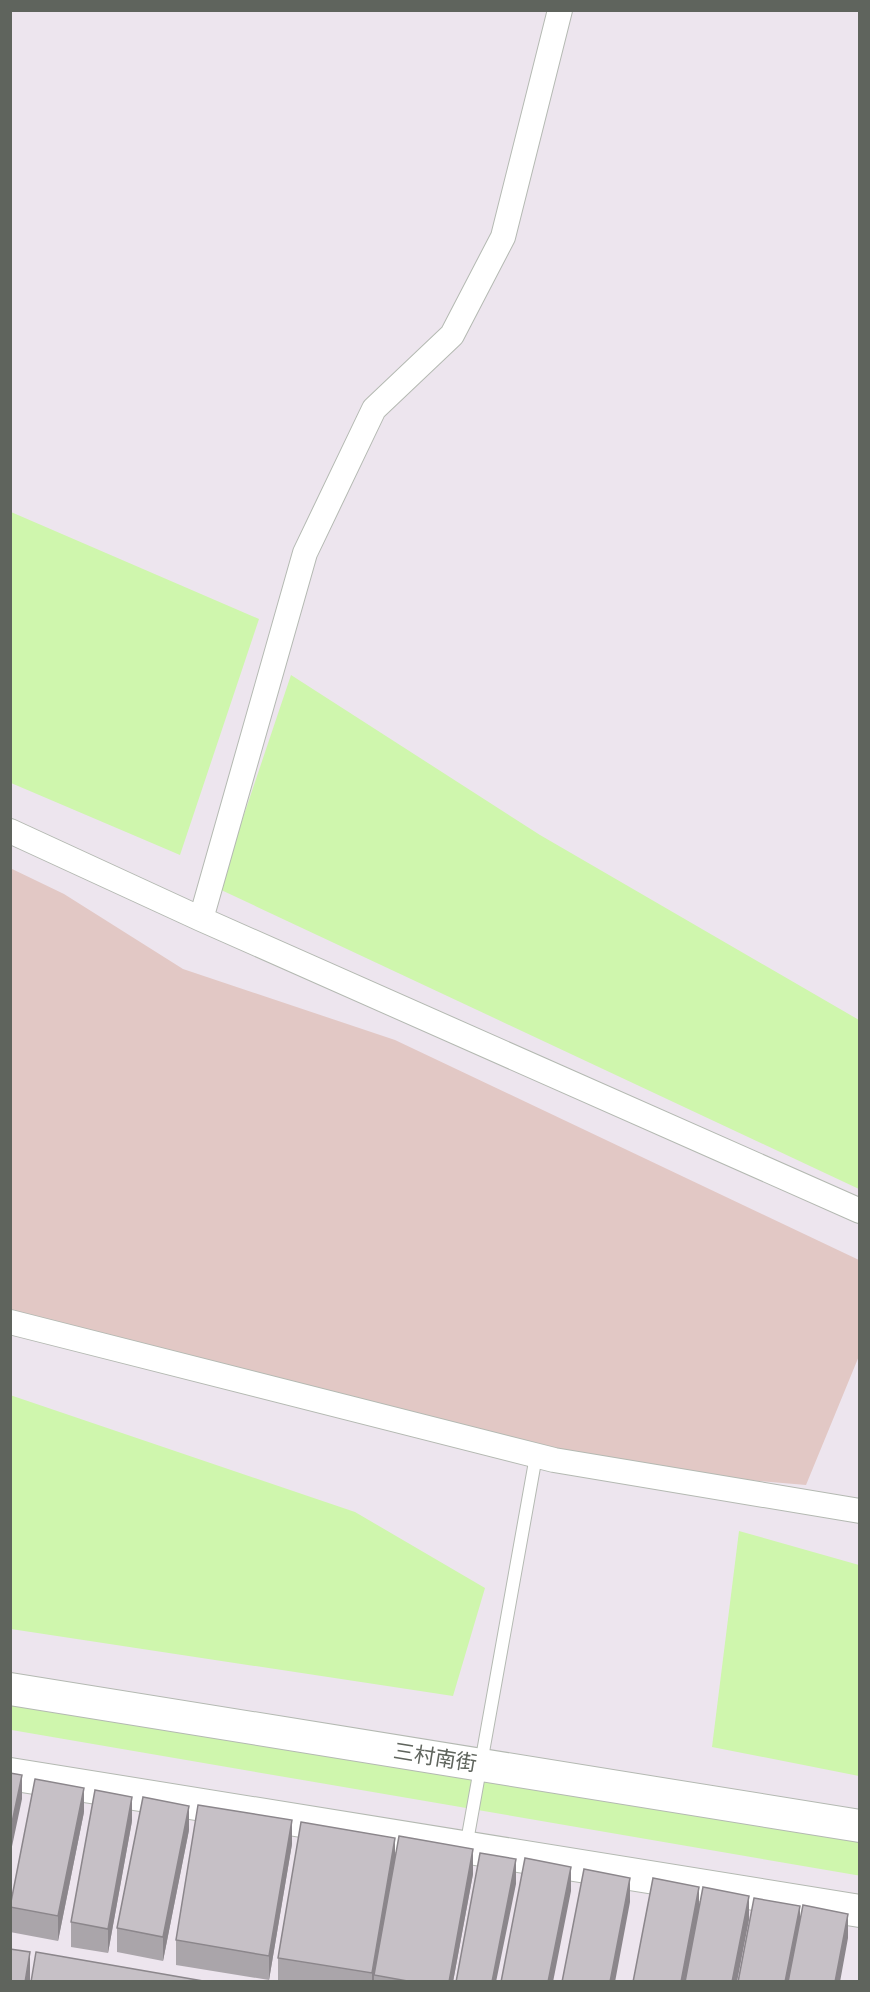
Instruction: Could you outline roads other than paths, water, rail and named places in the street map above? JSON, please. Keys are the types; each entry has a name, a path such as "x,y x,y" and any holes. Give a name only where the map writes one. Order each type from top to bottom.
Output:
{"street":[{"path":"201,919 305,553 374,409 453,335 503,237 560,10"},
{"path":"10,831 201,919 860,1211"},
{"path":"10,1322 536,1456 860,1511"},
{"name":"三村南街","path":"10,1689 479,1773 860,1826"},
{"path":"10,1774 860,1911"}],"lane":[{"path":"466,1847 536,1456"}],"waterway":[{"path":"10,1713 860,1859"}]}
